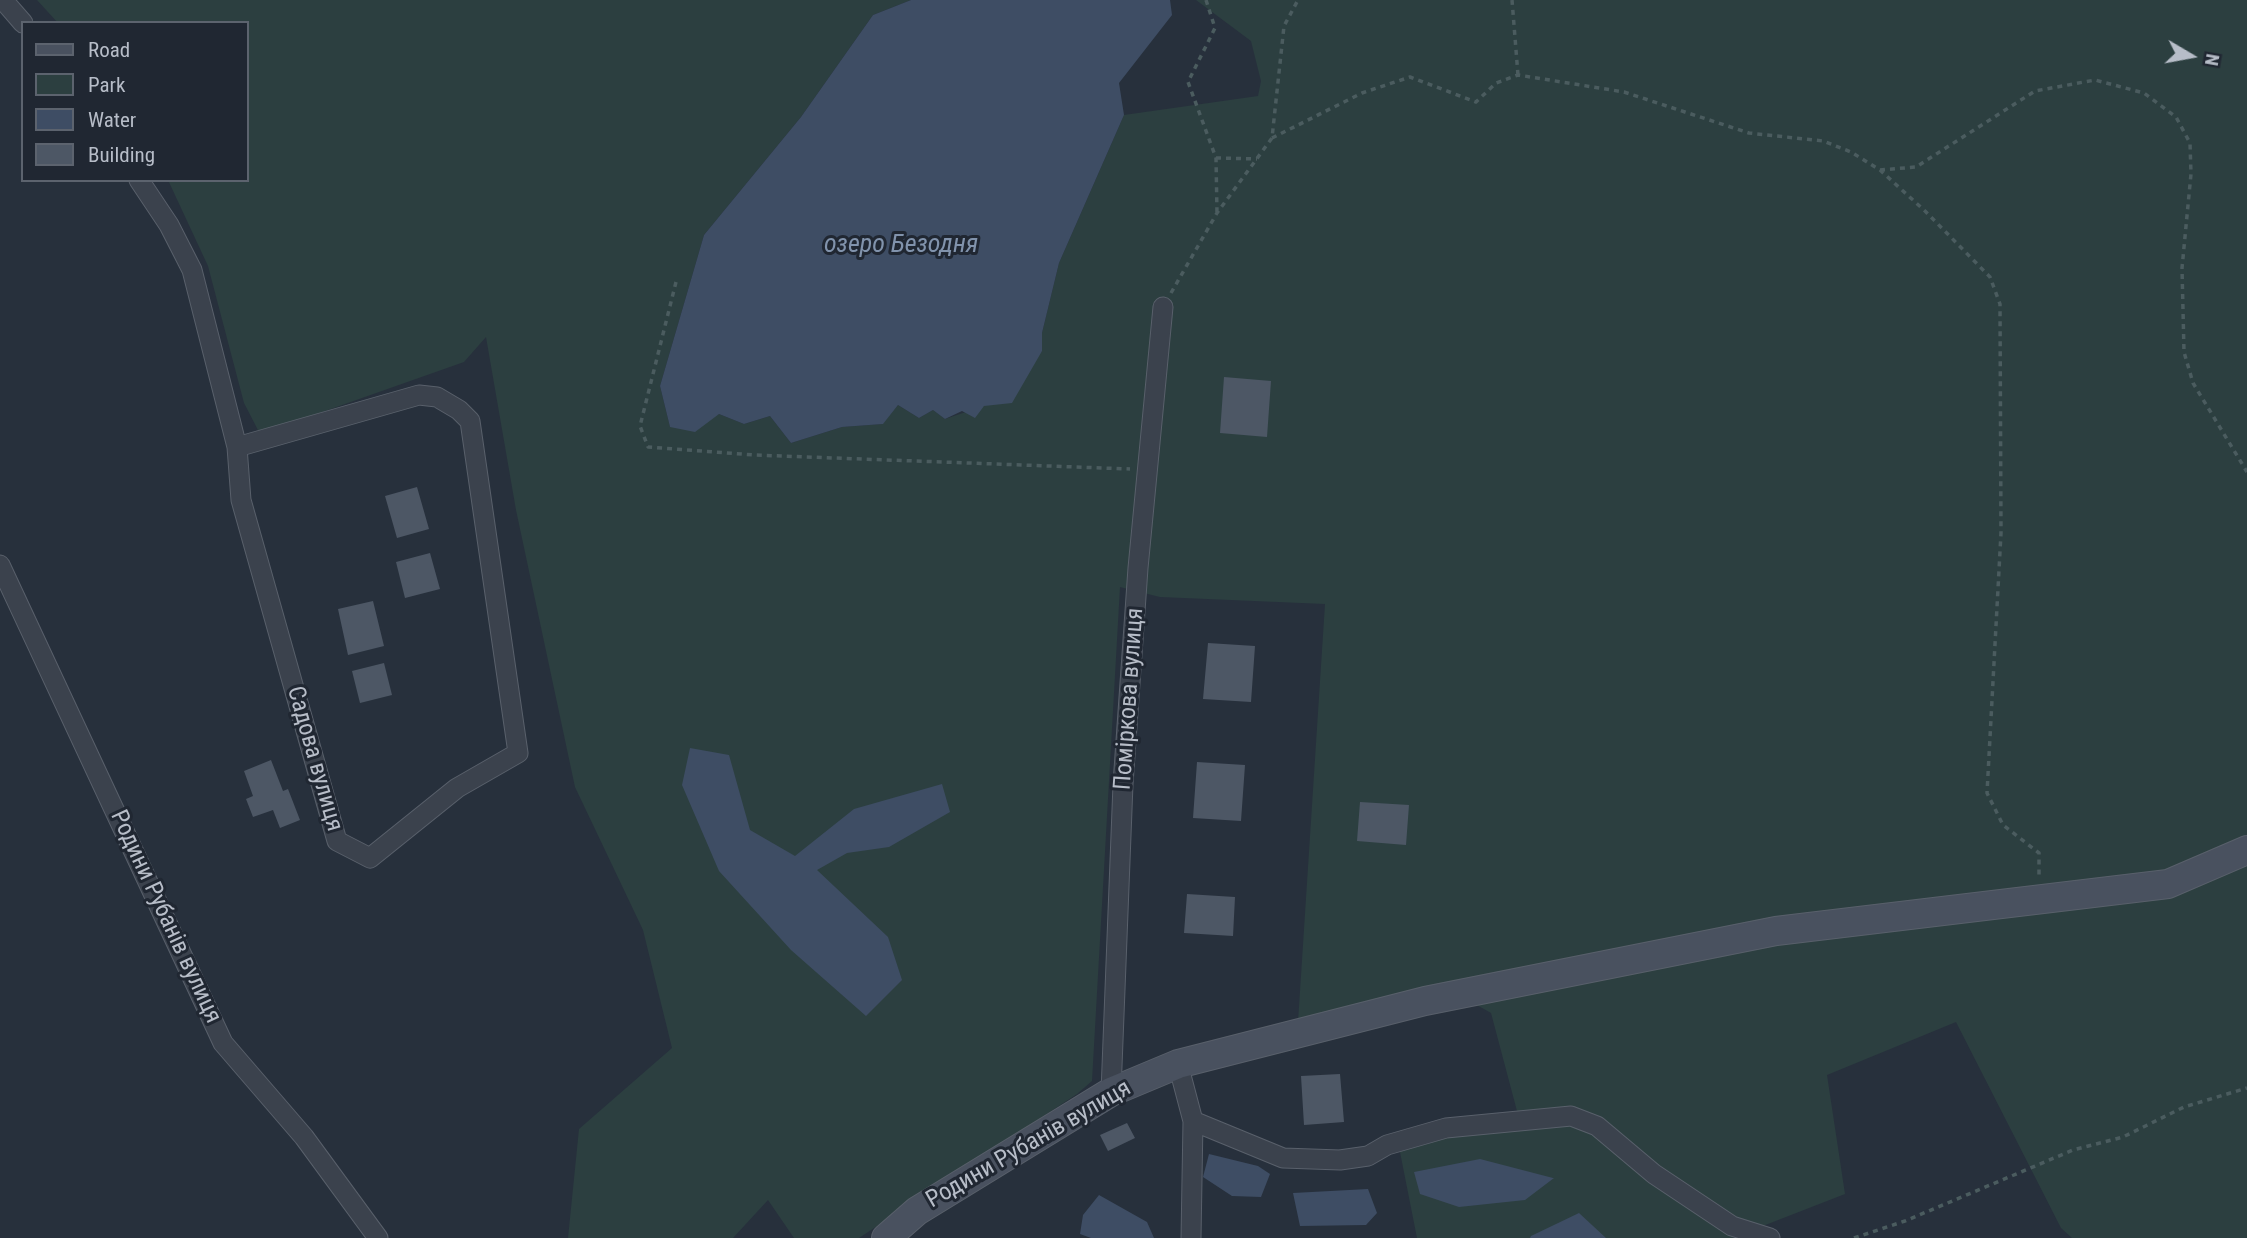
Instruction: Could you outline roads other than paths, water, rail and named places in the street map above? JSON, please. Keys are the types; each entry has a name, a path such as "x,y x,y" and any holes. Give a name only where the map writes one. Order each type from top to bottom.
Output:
{"street":[{"path":"3,0 21,21"},
{"path":"140,182 169,225 192,270 237,447"},
{"name":"Поміркова вулиця","path":"1111,1092 1123,784 1139,568 1163,307"},
{"name":"Садова вулиця","path":"419,395 437,397 459,410 470,421 518,753 457,788 370,858 337,841 241,500 237,447 419,395"},
{"name":"Родини Рубанів вулиця","path":"0,565 223,1043 304,1137 379,1238"},
{"name":"Родини Рубанів вулиця","path":"886,1238 917,1210 1111,1092 1178,1064 1425,1001 1776,931 2168,884 2247,850"},
{"path":"1178,1064 1193,1121 1191,1238"},
{"path":"1193,1121 1283,1157 1340,1160 1368,1156 1387,1145 1446,1128 1571,1116 1597,1126 1654,1174 1732,1226 1770,1238"}],"water":[{"name":"озеро Безодня","path":"911,0 1170,0 1172,15 1119,83 1124,115 1059,263 1042,333 1042,351 1012,403 984,406 975,418 962,411 945,419 933,410 919,418 898,405 883,424 842,427 791,443 770,416 744,424 719,414 695,432 670,427 660,386 704,235 801,117 873,15"},
{"path":"690,748 729,755 750,830 795,856 854,809 942,784 950,812 889,847 847,853 817,870 888,937 902,980 866,1016 791,950 719,871 682,785"},
{"path":"1209,1154 1258,1166 1270,1174 1261,1197 1232,1196 1203,1177"},
{"path":"1480,1159 1554,1178 1525,1200 1459,1207 1420,1194 1414,1172"},
{"path":"1368,1189 1377,1213 1366,1225 1300,1226 1293,1193"},
{"path":"1099,1195 1147,1222 1154,1238 1091,1238 1080,1234 1083,1215"},
{"path":"1579,1213 1606,1238 1530,1238 1531,1236"}]}
